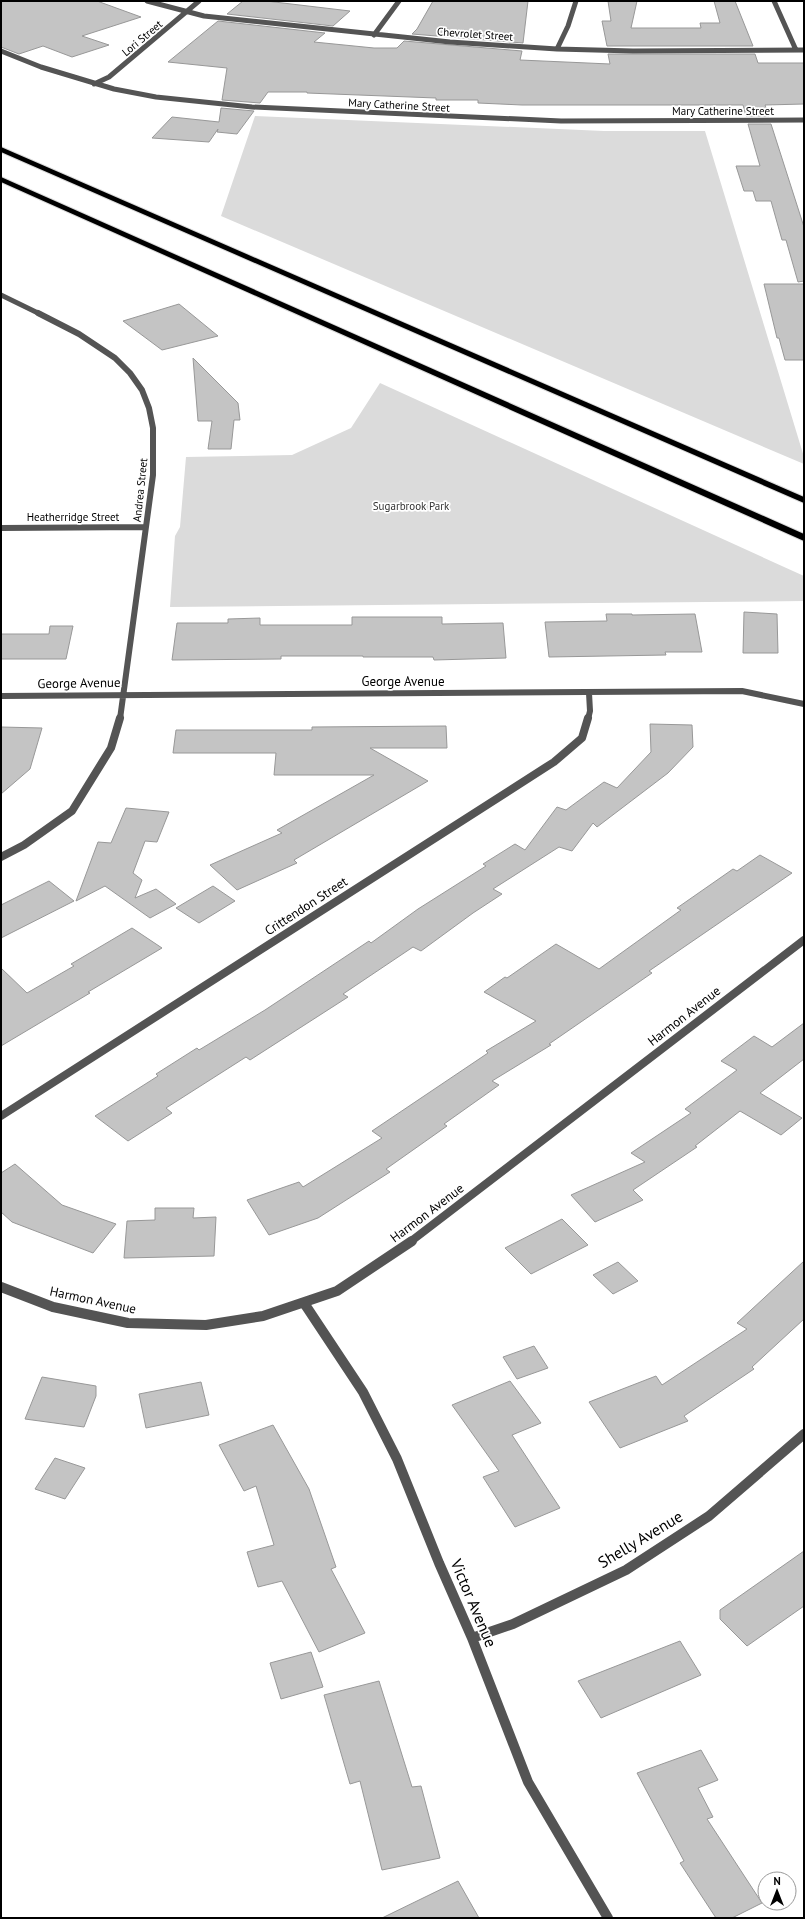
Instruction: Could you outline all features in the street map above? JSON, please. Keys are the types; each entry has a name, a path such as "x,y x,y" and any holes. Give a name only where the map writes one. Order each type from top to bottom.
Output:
{"highway":[{"path":"1,149 804,500"},
{"path":"1,179 804,538"}],"street":[{"name":"Chevrolet Street","path":"147,1 204,16 374,35 557,49 633,51 804,50"},
{"name":"Lori Street","path":"94,84 109,77 199,1"},
{"path":"374,35 399,1"},
{"path":"557,49 568,26 576,1"},
{"path":"774,1 796,50"},
{"name":"Mary Catherine Street","path":"1,51 41,67 94,84 156,97 252,107 561,121 804,120"},
{"name":"Andrea Street","path":"1,295 100,345 126,368 142,390 152,412 154,463 121,714 111,748 72,811 24,845 1,858"},
{"name":"Heatherridge Street","path":"1,528 146,526"},
{"name":"George Avenue","path":"1,696 742,691 804,704"},
{"name":"Crittendon Street","path":"1,1116 554,762 582,738 590,711 589,693"},
{"name":"Harmon Avenue","path":"1,1287 53,1307 128,1323 206,1325 263,1316 337,1291 399,1251 804,940"},
{"name":"Victor Avenue","path":"304,1303 363,1392 397,1458 439,1563 472,1638 528,1782 608,1918"},
{"name":"Shelly Avenue","path":"472,1638 513,1624 626,1570 709,1516 804,1434"}],"green space":[{"path":"255,116 604,131 705,131 804,457 804,464 221,216"},
{"name":"Sugarbrook Park","path":"380,383 804,576 804,601 170,607 175,536 180,527 186,457 292,455 351,428"}],"building":[{"path":"1,1 97,1 141,17 82,36 109,45 72,57 43,46 19,54 1,47"},
{"path":"243,1 266,1 350,11 333,26 227,14"},
{"path":"433,1 528,1 523,43 412,34 417,29"},
{"path":"608,1 637,1 631,28 701,28 700,23 720,23 714,1 735,1 753,46 607,46 602,21 611,21"},
{"path":"218,21 325,33 314,42 374,48 397,48 404,41 522,51 520,60 610,64 608,54 755,54 758,63 804,63 804,104 765,105 769,116 746,116 743,105 522,105 478,103 478,100 436,100 436,98 307,92 268,92 260,103 222,100 227,68 168,62"},
{"path":"221,108 254,111 237,134 217,132 218,129 209,142 152,138 172,117 219,122"},
{"path":"748,124 771,124 804,227 804,281 798,282 786,240 782,240 771,201 756,201 753,191 744,191 736,166 760,166"},
{"path":"764,284 804,284 804,360 785,360 779,338 777,338"},
{"path":"179,304 218,336 162,350 123,321"},
{"path":"193,358 238,403 240,420 234,420 231,449 208,449 212,421 198,421"},
{"path":"744,612 777,614 778,653 743,653"},
{"path":"606,614 695,614 702,652 665,652 666,655 549,657 545,622 607,621"},
{"path":"352,617 442,617 442,624 503,623 506,658 434,660 433,657 281,656 281,659 172,660 177,623 228,623 228,619 260,618 260,625 352,625"},
{"path":"50,626 73,626 66,659 1,659 1,634 49,634"},
{"path":"650,724 692,725 693,747 668,773 597,827 593,823 572,851 559,847 493,889 502,894 421,951 413,947 343,994 348,997 250,1060 246,1057 166,1108 172,1113 128,1141 95,1116 158,1076 156,1074 197,1048 199,1050 265,1010 369,941 371,943 418,909 486,866 483,864 515,844 525,850 557,807 566,810 604,782 617,788 651,752"},
{"path":"446,726 447,748 370,748 428,781 294,860 297,863 237,890 210,865 282,833 277,830 374,775 274,775 276,753 173,753 176,730 312,730 312,727"},
{"path":"1,727 42,728 30,769 1,794"},
{"path":"126,808 169,812 157,842 145,841 133,873 142,880 135,898 156,889 176,904 150,918 105,886 76,901 98,842 111,843"},
{"path":"760,855 792,873 649,971 652,973 549,1044 551,1045 492,1081 499,1085 444,1124 447,1126 386,1169 390,1172 318,1218 269,1235 247,1200 299,1182 303,1187 382,1138 372,1131 488,1053 486,1051 536,1021 484,992 556,944 599,969 681,910 677,908 733,869 737,871"},
{"path":"49,881 74,901 1,938 1,905"},
{"path":"213,886 235,901 199,923 176,908"},
{"path":"132,928 162,948 1,1046 1,968 27,993 74,966 71,964"},
{"path":"804,1023 804,1059 760,1093 802,1118 781,1135 740,1111 695,1146 697,1147 633,1190 643,1200 595,1222 571,1195 645,1162 631,1153 691,1113 685,1109 737,1070 721,1061 754,1036 772,1047"},
{"path":"15,1164 62,1205 116,1224 93,1253 12,1222 1,1212 1,1173"},
{"path":"155,1208 194,1208 193,1218 216,1217 214,1256 124,1258 127,1221 155,1220"},
{"path":"562,1219 588,1245 531,1274 505,1248"},
{"path":"804,1261 804,1319 752,1367 754,1369 684,1416 688,1421 620,1448 589,1402 656,1376 662,1385 747,1329 737,1323"},
{"path":"618,1262 638,1281 613,1294 593,1275"},
{"path":"534,1346 548,1368 517,1379 503,1357"},
{"path":"42,1377 96,1386 96,1396 84,1427 25,1419"},
{"path":"510,1381 541,1423 512,1435 560,1508 515,1527 483,1477 499,1471 452,1405"},
{"path":"201,1382 209,1415 146,1428 139,1394"},
{"path":"273,1425 309,1489 336,1567 331,1569 365,1633 319,1652 282,1581 258,1587 247,1552 274,1545 256,1486 244,1491 219,1445"},
{"path":"55,1458 85,1468 65,1499 35,1489"},
{"path":"804,1551 804,1606 747,1646 720,1619 720,1610"},
{"path":"680,1641 701,1675 601,1718 578,1681"},
{"path":"311,1652 323,1687 281,1699 270,1663"},
{"path":"379,1681 412,1787 421,1786 440,1858 382,1870 360,1781 350,1784 324,1695"},
{"path":"701,1750 718,1780 698,1788 713,1817 707,1819 757,1895 757,1906 732,1918 716,1918 680,1863 684,1861 637,1773"},
{"path":"458,1881 479,1918 382,1918"}]}
